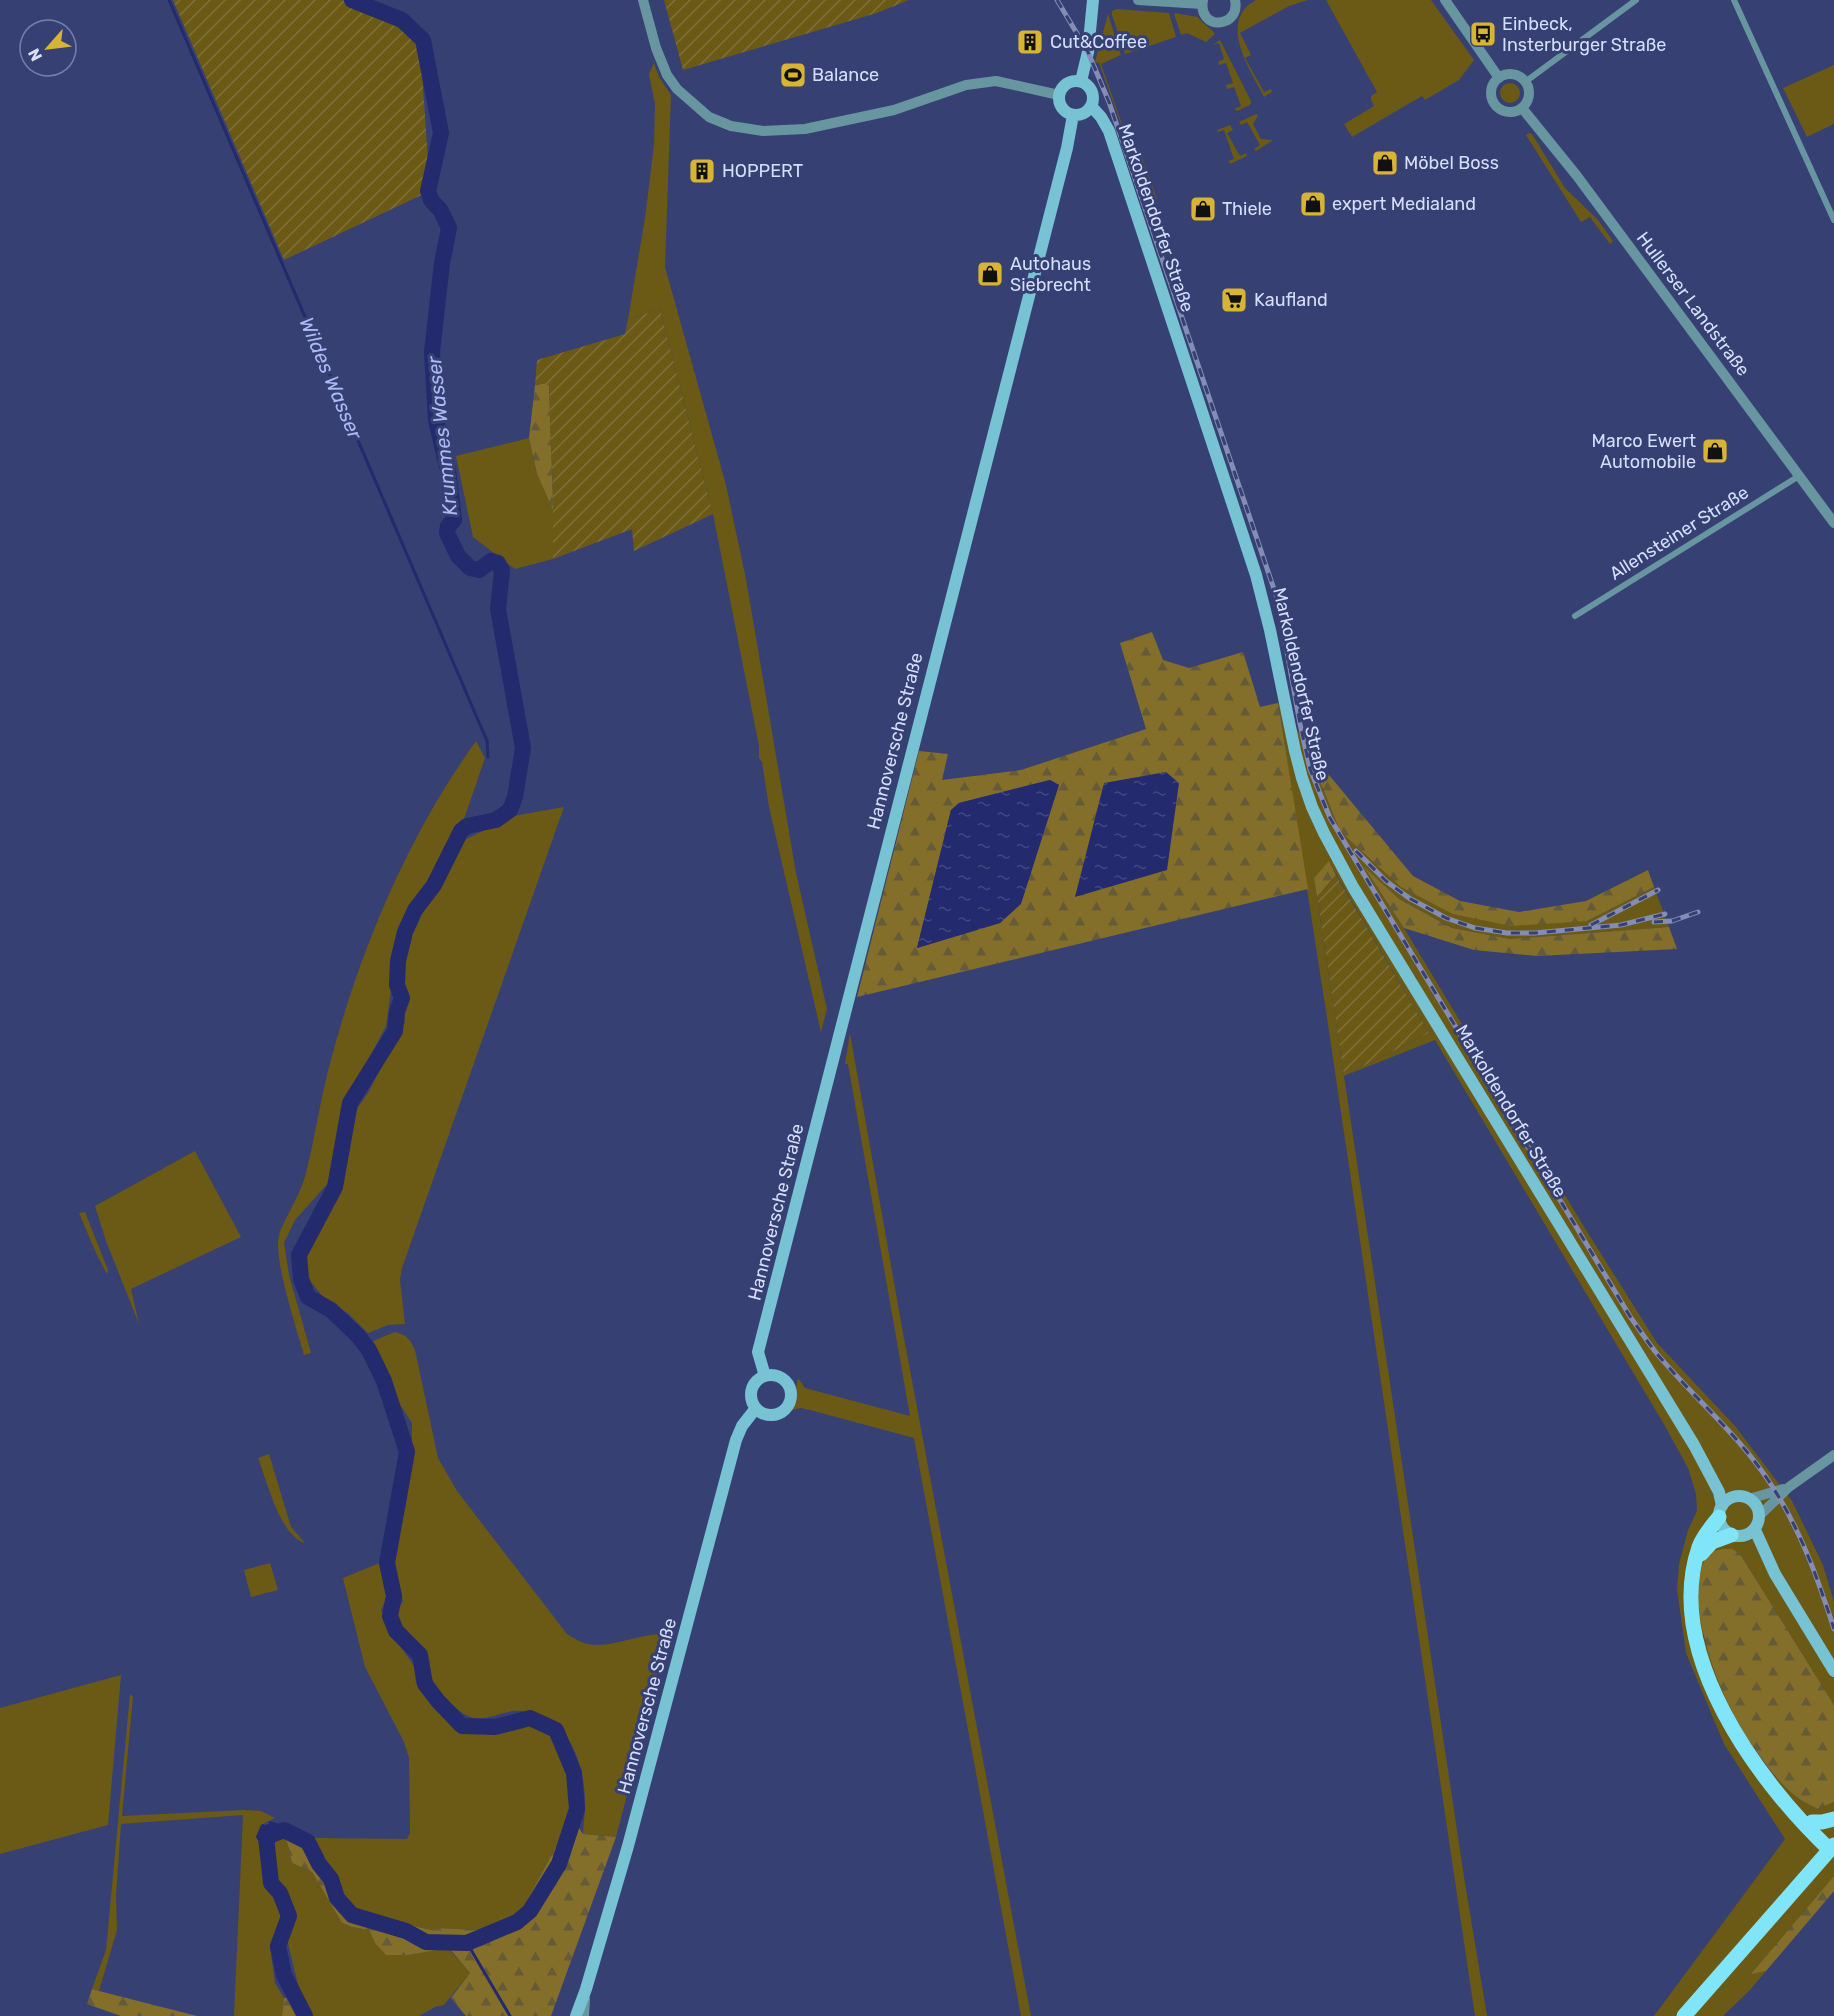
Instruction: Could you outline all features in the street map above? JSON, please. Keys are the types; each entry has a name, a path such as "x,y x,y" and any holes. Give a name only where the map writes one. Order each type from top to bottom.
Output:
{"main road":[{"path":"1081,81 1088,52 1093,0"},
{"path":"1081,81 1092,91 1093,99 1091,106 1083,113 1073,115 1063,109 1059,103 1059,95 1069,82 1081,81"},
{"name":"Markoldendorfer Straße","path":"1091,106 1109,131 1256,575 1295,751 1312,807 1353,887 1694,1445 1719,1492 1721,1511"},
{"name":"Hannoversche Straße","path":"765,1376 759,1352 1067,148 1073,115"},
{"path":"765,1376 775,1376 784,1380 790,1389 790,1399 784,1410 772,1414 761,1412 756,1408 751,1392 756,1382 765,1376"},
{"name":"Hannoversche Straße","path":"576,2016 628,1846 736,1440 742,1426 756,1408"},
{"name":"Markoldendorfer Straße","path":"1694,1445 1734,1497"},
{"path":"1774,1574 1755,1530 1760,1515 1755,1503 1749,1499 1734,1497 1721,1511 1702,1540 1691,1579 1690,1595 1695,1630 1704,1664 1720,1704 1740,1740 1763,1775 1790,1807 1832,1847"},
{"path":"1721,1511 1721,1524 1753,1546 1774,1574 1834,1671"},
{"path":"1697,1558 1712,1542 1755,1530"},
{"path":"1790,1807 1812,1822 1828,1837 1832,1847"},
{"path":"1812,1822 1834,1819"},
{"path":"1684,2016 1832,1847"}],"street":[{"path":"643,0 656,48 672,82 694,106 709,117 731,126 763,131 805,129 894,110 966,84 996,81 1059,95"},
{"path":"1138,0 1202,2 1202,10 1208,19 1218,23 1233,16 1235,0"},
{"path":"1445,0 1499,78"},
{"path":"1525,82 1636,0"},
{"path":"1734,0 1834,220"},
{"path":"1510,74 1525,82 1529,94 1522,108 1513,112 1500,110 1491,94 1499,78 1510,74"},
{"name":"Hullerser Landstraße","path":"1522,108 1577,176 1834,523"},
{"name":"Allensteiner Straße","path":"1575,616 1800,476"},
{"path":"1760,1515 1789,1487 1834,1455"},
{"path":"1749,1499 1789,1487"},
{"path":"585,2016 586,1989"}],"shaded area":[{"path":"173,0 342,0 400,23 420,42 430,191 284,260"},
{"path":"664,0 909,0 877,13 683,70"},
{"path":"1256,0 1308,0 1289,6 1240,33 1251,55 1245,58 1264,92 1271,89 1272,92 1264,97 1245,60 1238,33 1239,20 1245,9"},
{"path":"1326,0 1431,0 1474,60 1459,80 1425,100 1422,96 1352,137 1344,124 1374,106 1371,96 1377,92"},
{"path":"1117,9 1169,13 1176,37 1125,54 1112,15 1112,11"},
{"path":"1175,13 1198,17 1215,34 1206,42 1187,33 1181,35"},
{"path":"1108,14 1121,55 1101,64 1131,150 1139,148 1157,199 1149,202 1099,63 1095,62"},
{"path":"1220,40 1251,101 1250,105 1237,111 1234,109 1241,106 1234,87 1227,89 1226,85 1233,83 1226,63 1219,65 1218,62 1224,59 1219,43 1212,45"},
{"path":"654,63 659,77 671,95 665,267 726,485 746,579 796,873 827,1009 821,1032 769,807 713,514 660,309 628,319 645,218 654,145 655,104 649,74"},
{"path":"1834,65 1834,124 1807,137 1783,88"},
{"path":"1510,83 1517,86 1520,93 1517,100 1510,103 1503,100 1500,93 1503,86"},
{"path":"1256,114 1258,116 1253,124 1261,139 1273,140 1256,151 1254,149 1260,145 1247,122 1241,125 1239,122"},
{"path":"1230,125 1233,130 1227,133 1240,156 1246,153 1247,156 1230,164 1228,161 1234,159 1224,130 1218,132 1217,130"},
{"path":"1532,134 1565,188 1598,220 1613,241 1610,244 1590,217 1581,222 1526,135"},
{"path":"660,309 713,514 634,551 632,529 553,559 549,383 535,385 537,360 625,334 628,319"},
{"path":"529,438 537,474 553,510 553,559 515,569 473,537 456,456"},
{"path":"1278,703 1309,747 1317,774 1340,831 1453,914 1587,921 1654,887 1669,927 1510,939 1452,928 1399,899 1366,870 1404,928 1657,1343 1735,1426 1792,1501 1823,1565 1834,1602 1834,1705 1740,1554 1703,1636 1728,1700 1762,1760 1794,1795 1803,1801 1818,1809 1834,1802 1834,1876 1752,1973 1766,1971 1723,2016 1654,2016 1785,1839 1724,1744 1686,1653 1677,1589 1679,1564 1688,1530 1697,1511 1696,1494 1688,1468 1665,1426 1435,1040 1344,1076 1464,1877 1487,2016 1475,2016","holes":["1329,862 1429,1033 1344,1076 1314,878"]},
{"path":"476,741 485,758 464,819 460,822 442,862 408,918 398,940 386,1026 346,1102 338,1125 330,1181 295,1220 284,1243 289,1275 311,1353 304,1355 282,1277 278,1247 280,1233 304,1179 339,1031 386,901 427,818"},
{"path":"564,807 402,1268 400,1280 405,1324 388,1325 368,1333 349,1314 324,1298 306,1276 303,1257 341,1191 354,1113 368,1093 405,1022 404,1011 408,1000 403,978 403,956 414,922 445,880 456,852 464,840 501,825 513,816"},
{"path":"1336,875 1429,1033 1344,1076 1317,897"},
{"path":"850,1033 901,1322 1031,2016 1021,2016 914,1438 810,1410 801,1408 792,1410 798,1378 805,1388 910,1416 848,1064 845,1064"},
{"path":"195,1151 241,1237 131,1289 139,1324 106,1241 95,1206"},
{"path":"85,1212 108,1270 107,1274 79,1213"},
{"path":"395,1332 408,1338 415,1350 438,1458 457,1491 567,1634 582,1642 603,1645 658,1634 669,1634 616,1837 583,1834 585,1807 582,1772 577,1756 559,1728 547,1718 531,1712 513,1711 479,1718 462,1713 437,1688 427,1661 402,1630 396,1614 403,1601 393,1563 407,1499 412,1423 399,1403 373,1341"},
{"path":"269,1454 291,1527 305,1543 288,1530 276,1506 258,1458"},
{"path":"382,1562 388,1594 381,1610 386,1625 414,1666 416,1683 450,1724 461,1730 495,1732 528,1725 551,1734 567,1774 572,1795 572,1817 522,1910 499,1925 477,1930 440,1928 431,1930 371,1916 354,1908 343,1895 337,1878 330,1870 315,1838 407,1839 410,1833 409,1758 404,1742 365,1667 343,1578"},
{"path":"270,1563 278,1590 251,1597 244,1570"},
{"path":"121,1675 108,1825 0,1854 0,1708"},
{"path":"130,1694 133,1697 122,1816 244,1810 261,1811 275,1818 261,1825 256,1837 263,1848 264,1887 278,1903 281,1921 270,1947 275,1983 284,1998 282,2016 234,2016 243,1815 121,1824 116,1896 117,1930 99,1991 92,1989 106,1950"},
{"path":"279,1835 286,1838 292,1863 312,1872 342,1923 369,1930 375,1943 408,1955 448,1948 470,1973 444,2005 419,2016 311,2016 301,1997 287,1939 294,1920 289,1895 275,1879 272,1847"}],"green space":[{"path":"549,382 553,510 537,474 529,438 535,385"},
{"path":"1152,632 1163,660 1189,668 1243,652 1260,707 1278,703 1308,889 857,997 919,751 948,754 942,780 1021,770 1146,729 1120,643","holes":["1050,780 1059,785 1000,923 917,948 951,810 959,803"]},
{"path":"1309,747 1324,769 1413,876 1460,901 1519,912 1586,901 1648,870 1654,887 1587,921 1511,926 1453,914 1401,887 1340,831 1317,774"},
{"path":"1329,861 1336,875 1317,897 1314,878"},
{"path":"1364,867 1399,899 1452,928 1510,939 1669,927 1677,949 1537,956 1474,950 1404,928"},
{"path":"1722,1549 1732,1549 1740,1554 1834,1705 1834,1802 1818,1809 1794,1795 1770,1770 1740,1725 1719,1683 1704,1635 1699,1612 1698,1590 1705,1559 1711,1553"},
{"path":"572,1817 583,1834 616,1837 551,2016 466,2016 451,1998 470,1973 449,1948 408,1955 386,1955 375,1943 369,1930 342,1923 312,1872 292,1863 286,1838 315,1838 330,1870 337,1878 343,1895 354,1908 371,1916 431,1930 439,1928 477,1930 499,1925 522,1910"},
{"path":"1834,1876 1834,1891 1766,1971 1751,1974"},
{"path":"92,1989 197,2016 121,2016 87,2004"},
{"path":"301,1997 311,2016 282,2016 284,1998"}],"water":[{"path":"1166,772 1179,783 1167,870 1075,897 1104,783"},
{"path":"1050,780 1059,785 1021,904 1000,923 917,948 951,810 959,803"},
{"path":"270,1821 279,1824 286,1838 279,1836 272,1847 272,1856 264,1857 263,1848 256,1837 261,1825"}],"waterway":[{"name":"Wildes Wasser","path":"169,0 487,741 488,757"},
{"name":"Krummes Wasser","path":"305,2016 284,1975 278,1946 289,1916 280,1893 271,1883 266,1837 284,1830 308,1842 319,1864 331,1879 337,1898 352,1915 406,1931 426,1942 467,1943 517,1922 530,1911 559,1864 577,1809 574,1773 556,1730 530,1718 495,1727 462,1726 425,1684 420,1655 396,1631 390,1616 394,1596 387,1563 407,1452 384,1381 369,1350 331,1310 308,1297 301,1279 299,1255 335,1187 350,1103 395,1031 397,1012 402,998 397,985 398,961 405,932 415,910 434,885 461,831 467,826 496,820 510,810 515,797 523,748 498,609 502,571 498,563 491,561 479,570 470,568 458,556 447,533 448,526 454,520 448,471 436,420 432,352 442,263 449,228 441,211 431,200 428,191 441,133 423,40 402,20 352,0"},
{"path":"467,1943 510,2016"}],"railway":[{"path":"1057,0 1088,52 1109,102 1278,601 1310,769 1330,818 1631,1318 1658,1355 1746,1451 1772,1486 1792,1520 1808,1556 1834,1629"},
{"path":"1356,851 1386,881 1409,898 1446,918 1475,928 1507,933 1535,933 1621,925 1665,914"},
{"path":"1591,925 1658,890"},
{"path":"1654,922 1672,921 1698,912"}],"place":[{"name":"Einbeck, Insterburger Straße","path":"1483,34"},
{"name":"Cut&Coffee","path":"1030,42"},
{"name":"Balance","path":"793,75"},
{"name":"Möbel Boss","path":"1385,163"},
{"name":"HOPPERT","path":"702,171"},
{"name":"expert Medialand","path":"1313,204"},
{"name":"Thiele","path":"1203,209"},
{"name":"Autohaus Siebrecht","path":"990,274"},
{"name":"Kaufland","path":"1234,300"},
{"name":"Marco Ewert Automobile","path":"1715,451"}]}
